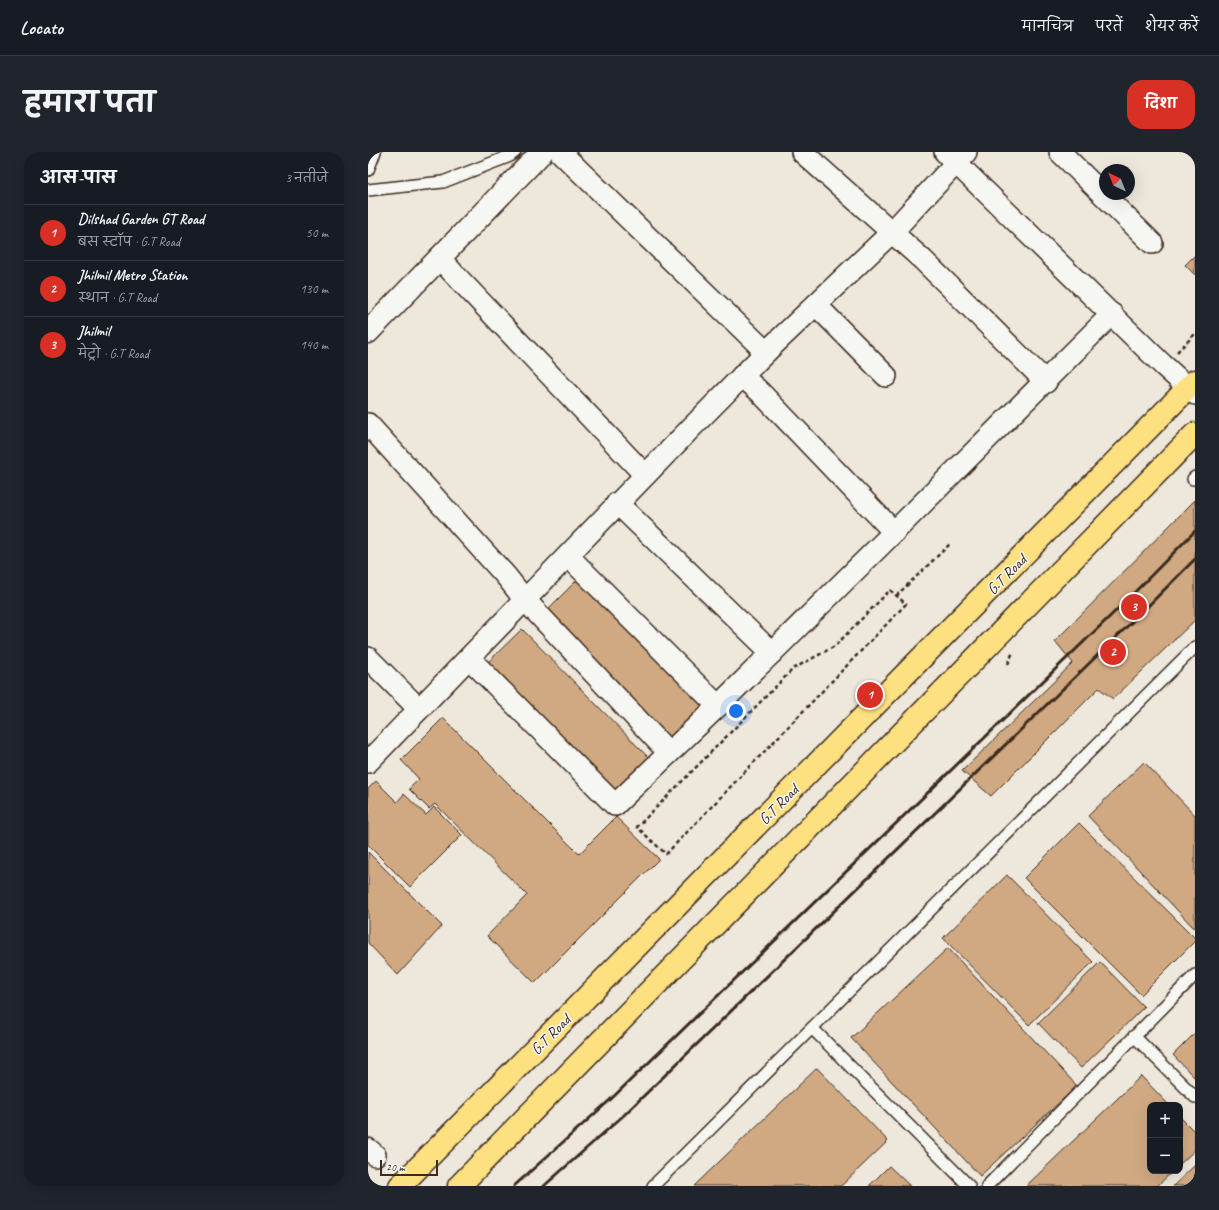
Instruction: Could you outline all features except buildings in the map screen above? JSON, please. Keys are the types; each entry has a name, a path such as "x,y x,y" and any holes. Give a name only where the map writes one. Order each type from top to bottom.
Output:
{"highway":[{"name":"G.T Road","path":"400,1186 1156,422 1193,388"},
{"path":"458,1186 1195,434"}],"street":[{"path":"368,332 542,152"},
{"path":"560,152 766,352"},
{"path":"802,152 923,260 1046,382"},
{"path":"1060,152 1152,243"},
{"path":"368,761 742,376 892,232 955,156 1163,365 1193,388"},
{"path":"439,258 645,476"},
{"path":"816,305 886,376"},
{"path":"469,658 616,805 1046,382 1112,314"},
{"path":"742,376 760,392 894,532"},
{"path":"368,424 506,576 525,600 669,753"},
{"path":"617,504 772,653"},
{"path":"568,556 718,706"},
{"path":"368,658 419,709"}],"lane":[{"path":"368,170 374,152"},
{"path":"368,190 443,182 510,156 515,152"},
{"path":"653,1186 1195,647"},
{"path":"987,1186 1195,975"},
{"path":"812,1028 968,1186"},
{"path":"1134,1036 1195,1097"}],"path":[{"path":"896,596 950,544"},
{"path":"890,590 896,596 906,604 666,854 637,827 793,669 835,646 890,590"}],"railway":[{"path":"514,1186 610,1100 1127,600 1195,531"},
{"path":"544,1186 624,1115 1195,559"}],"place":[{"name":"Jhilmil","path":"1134,607"},
{"name":"Jhilmil Metro Station","path":"1113,652"},
{"name":"Dilshad Garden GT Road","path":"870,695"}]}
